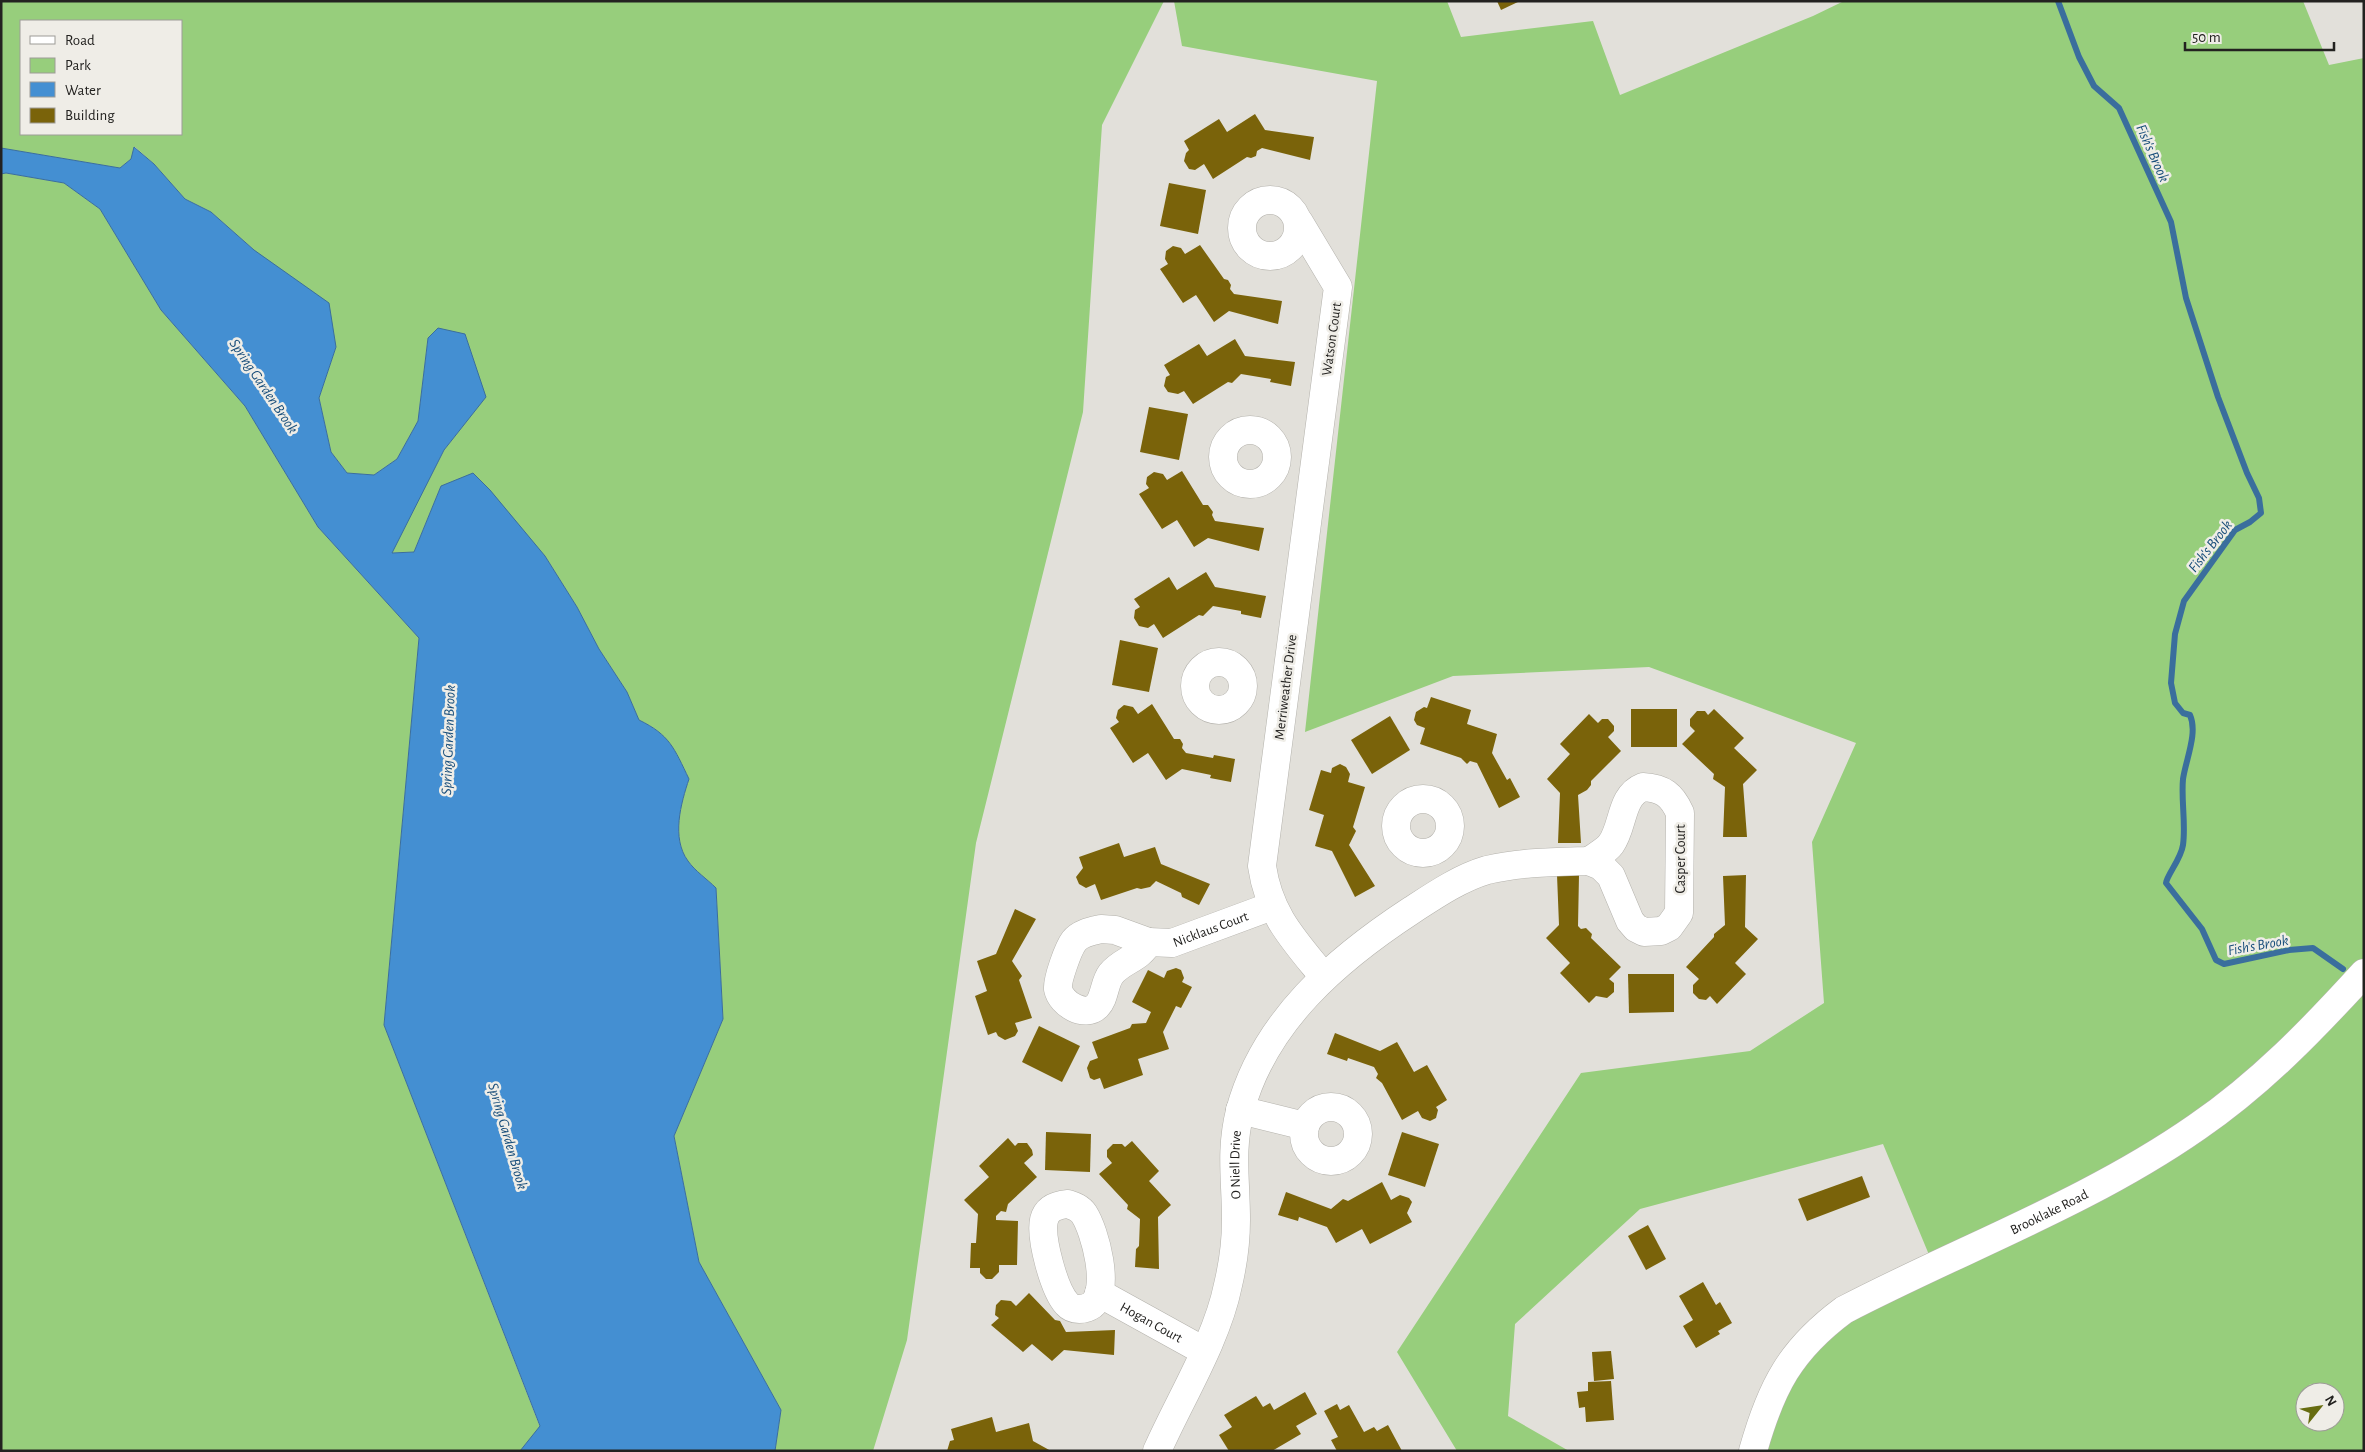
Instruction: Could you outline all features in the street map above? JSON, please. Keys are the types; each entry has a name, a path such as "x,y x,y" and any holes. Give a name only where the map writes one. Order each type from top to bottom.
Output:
{"street":[{"name":"Watson Court","path":"1299,222 1338,287 1314,467"},
{"path":"1277,462 1314,467"},
{"name":"Merriweather Drive","path":"1272,906 1265,888 1262,866 1314,467"},
{"path":"1244,690 1284,695"},
{"name":"Casper Court","path":"1643,787 1657,788 1665,791 1674,801 1680,813 1679,913 1675,921 1661,931 1644,932 1636,928 1630,921 1611,876 1602,866 1589,861 1611,844 1629,797 1635,790 1643,787"},
{"path":"1440,848 1459,882"},
{"path":"1272,906 1291,936 1324,977 1374,935 1459,882 1486,871 1517,864 1589,861"},
{"name":"Nicklaus Court","path":"1148,942 1172,943 1272,906"},
{"name":"Brooklake Road","path":"1753,1451 1762,1420 1777,1382 1797,1352 1818,1329 1844,1310 2079,1196 2151,1157 2197,1128 2263,1076 2312,1029 2364,973"},
{"name":"O Niell Drive","path":"1157,1451 1221,1310 1234,1256 1236,1220 1233,1148 1240,1110 1256,1065 1271,1038 1294,1009 1324,977"},
{"path":"1240,1110 1305,1126"},
{"name":"Hogan Court","path":"1098,1293 1204,1351"}],"green space":[{"path":"1,1 1164,1 1102,125 1083,412 976,843 907,1340 873,1451 775,1451 781,1410 699,1262 674,1136 723,1019 716,888 691,865 683,852 680,842 679,820 689,779 680,760 670,744 658,731 639,720 627,692 599,649 577,607 545,556 526,535 441,486 414,552 391,553 444,450 485,397 465,334 428,338 418,421 397,459 374,475 347,473 331,452 319,398 336,347 254,250 211,212 185,199 154,164 135,147 131,159 120,168 1,148"},
{"path":"1174,1 1447,1 1461,37 1593,21 1620,95 1813,16 1844,1 2303,1 2329,65 2364,58 2364,1451 1760,1451 1814,1337 1937,1274 1883,1144 1640,1209 1515,1324 1508,1416 1569,1451 1457,1451 1397,1352 1581,1073 1750,1051 1824,1003 1812,842 1856,743 1649,667 1453,676 1305,732 1377,81 1182,46"},
{"path":"6,173 64,183 100,209 161,310 245,406 318,527 419,638 384,1025 540,1427 520,1451 1,1451 1,174"}],"water":[{"name":"Spring Garden Brook","path":"134,147 154,164 185,199 211,212 254,250 329,303 336,347 319,398 331,452 347,473 374,475 397,459 418,421 428,338 438,328 465,334 486,397 444,450 392,553 414,552 441,486 473,473 490,490 545,556 577,607 599,649 627,692 639,720 658,731 670,744 689,779 679,820 680,842 683,852 691,865 716,888 723,1019 674,1136 699,1262 781,1410 775,1451 520,1451 540,1426 384,1025 419,638 318,527 245,406 161,310 100,209 64,183 6,173 1,174 1,148 120,168 131,159"}],"building":[{"path":"1497,1 1520,1 1501,10"},
{"path":"1255,114 1265,130 1314,137 1310,160 1262,148 1257,151 1256,156 1247,157 1213,179 1204,164 1195,170 1189,169 1184,161 1189,150 1184,141 1219,119 1227,132"},
{"path":"1169,183 1206,190 1198,234 1160,226"},
{"path":"1200,245 1224,279 1228,280 1231,285 1230,289 1234,294 1282,301 1278,324 1229,311 1214,322 1196,295 1183,303 1160,269 1168,264 1165,259 1166,251 1173,246 1181,248 1185,254"},
{"path":"1235,339 1245,356 1295,362 1291,386 1270,382 1271,379 1241,374 1232,383 1228,382 1193,404 1184,391 1178,394 1168,392 1164,386 1166,377 1170,375 1164,365 1199,344 1207,356"},
{"path":"1149,407 1188,414 1179,460 1140,452"},
{"path":"1182,471 1203,505 1208,505 1213,512 1212,515 1215,521 1264,528 1259,551 1208,538 1194,547 1177,520 1162,529 1139,494 1149,488 1146,484 1147,477 1154,472 1163,474 1167,480"},
{"path":"1206,572 1215,587 1266,596 1261,618 1241,614 1241,611 1213,606 1203,616 1199,615 1163,638 1154,624 1148,628 1139,626 1134,618 1135,610 1140,607 1134,599 1169,577 1177,590"},
{"path":"1120,640 1158,648 1149,692 1112,685"},
{"path":"1431,697 1471,710 1467,724 1497,734 1492,753 1507,780 1510,778 1520,797 1499,808 1477,763 1470,761 1467,764 1461,758 1420,744 1425,728 1417,725 1414,720 1416,712 1424,707 1427,708"},
{"path":"1152,704 1174,739 1180,739 1183,744 1182,748 1186,753 1213,758 1214,755 1235,759 1231,782 1210,778 1211,775 1182,769 1166,780 1148,753 1133,763 1110,728 1119,722 1116,718 1118,710 1124,705 1133,707 1138,714"},
{"path":"1631,709 1677,709 1677,747 1631,747"},
{"path":"1714,709 1744,738 1734,748 1757,770 1743,784 1747,837 1723,837 1725,787 1713,779 1714,774 1682,744 1695,731 1690,726 1690,719 1697,711 1705,711 1708,715"},
{"path":"1589,714 1598,723 1602,719 1608,719 1614,726 1614,731 1608,737 1621,751 1591,781 1591,785 1587,790 1578,795 1581,843 1558,843 1560,793 1547,779 1570,754 1560,744"},
{"path":"1390,716 1410,750 1372,774 1351,740"},
{"path":"1340,764 1346,767 1350,774 1348,782 1365,787 1353,827 1356,831 1349,845 1375,886 1355,897 1332,851 1315,846 1324,815 1309,810 1321,770 1331,773 1332,768"},
{"path":"1119,843 1124,857 1155,847 1161,864 1210,884 1199,905 1182,897 1181,893 1156,881 1150,887 1137,888 1101,900 1095,884 1086,888 1079,884 1076,877 1083,868 1079,857"},
{"path":"1557,875 1579,875 1578,926 1581,929 1586,928 1592,934 1591,938 1621,967 1609,979 1614,983 1614,992 1607,998 1596,996 1589,1003 1560,973 1570,963 1546,938 1559,925"},
{"path":"1746,875 1745,927 1758,939 1735,963 1746,974 1717,1004 1710,996 1706,1000 1699,999 1693,993 1693,985 1699,979 1686,967 1714,937 1714,934 1725,925 1723,876"},
{"path":"1015,909 1036,919 1012,961 1022,976 1019,980 1032,1018 1015,1023 1018,1031 1015,1036 1005,1040 998,1036 996,1032 988,1035 975,996 987,991 977,961 996,954"},
{"path":"1176,968 1181,970 1184,978 1182,982 1192,987 1181,1008 1176,1006 1163,1032 1169,1049 1138,1059 1143,1075 1104,1089 1100,1078 1094,1080 1090,1078 1087,1068 1090,1061 1098,1058 1092,1042 1130,1028 1132,1024 1146,1023 1151,1012 1132,1002 1148,970 1164,978 1167,971"},
{"path":"1628,974 1674,974 1674,1012 1629,1013"},
{"path":"1039,1026 1080,1046 1062,1082 1022,1062"},
{"path":"1335,1033 1380,1051 1397,1042 1414,1072 1427,1065 1447,1100 1436,1107 1438,1110 1436,1118 1430,1121 1422,1118 1418,1111 1402,1120 1382,1083 1376,1078 1378,1074 1374,1067 1348,1058 1347,1061 1327,1054"},
{"path":"1046,1132 1091,1134 1090,1172 1045,1170"},
{"path":"1402,1132 1439,1144 1425,1187 1388,1175"},
{"path":"1008,1138 1015,1146 1018,1143 1027,1143 1033,1155 1024,1163 1037,1177 1008,1204 1006,1212 1001,1211 996,1216 996,1220 1018,1221 1017,1265 999,1265 999,1272 992,1279 986,1279 980,1273 980,1268 970,1268 971,1243 976,1243 978,1214 964,1200 989,1177 979,1166"},
{"path":"1132,1141 1159,1171 1149,1181 1171,1205 1158,1217 1159,1269 1135,1267 1136,1249 1139,1246 1140,1219 1127,1209 1128,1205 1099,1174 1112,1163 1107,1157 1107,1150 1113,1144 1122,1144 1125,1147"},
{"path":"1862,1176 1870,1197 1807,1221 1798,1199"},
{"path":"1382,1182 1391,1200 1400,1195 1409,1198 1412,1202 1407,1213 1412,1222 1370,1244 1362,1229 1336,1243 1327,1227 1299,1217 1298,1221 1278,1215 1286,1192 1331,1209 1343,1199 1348,1201"},
{"path":"1648,1225 1666,1259 1646,1270 1628,1236"},
{"path":"1703,1282 1716,1305 1720,1302 1732,1323 1718,1331 1720,1334 1696,1348 1683,1326 1693,1320 1679,1296"},
{"path":"1029,1293 1055,1320 1060,1321 1066,1332 1115,1330 1114,1355 1064,1350 1052,1361 1032,1344 1023,1352 991,1325 999,1318 995,1315 996,1305 1001,1300 1011,1301 1016,1306"},
{"path":"1611,1351 1614,1379 1594,1381 1592,1352"},
{"path":"1611,1381 1614,1420 1586,1422 1585,1407 1579,1408 1577,1392 1588,1391 1588,1382"},
{"path":"1305,1392 1317,1414 1296,1426 1301,1434 1272,1451 1229,1451 1219,1435 1232,1427 1224,1415 1256,1396 1263,1407 1270,1403 1274,1410"},
{"path":"1337,1404 1340,1410 1349,1405 1364,1432 1374,1427 1377,1431 1388,1425 1402,1451 1337,1451 1331,1440 1338,1437 1324,1411"},
{"path":"992,1417 996,1432 1029,1423 1033,1441 1051,1451 947,1451 950,1441 954,1440 951,1429"}],"waterway":[{"name":"Fish's Brook","path":"2058,1 2079,57 2094,86 2119,108 2171,222 2186,298 2218,397 2247,473 2259,498 2261,513 2250,522 2235,530 2184,601 2175,634 2171,683 2175,703 2183,713 2190,715 2193,730 2183,779 2183,845 2180,856 2166,883 2202,929 2216,960 2224,964 2289,950 2313,948 2343,969"}]}
